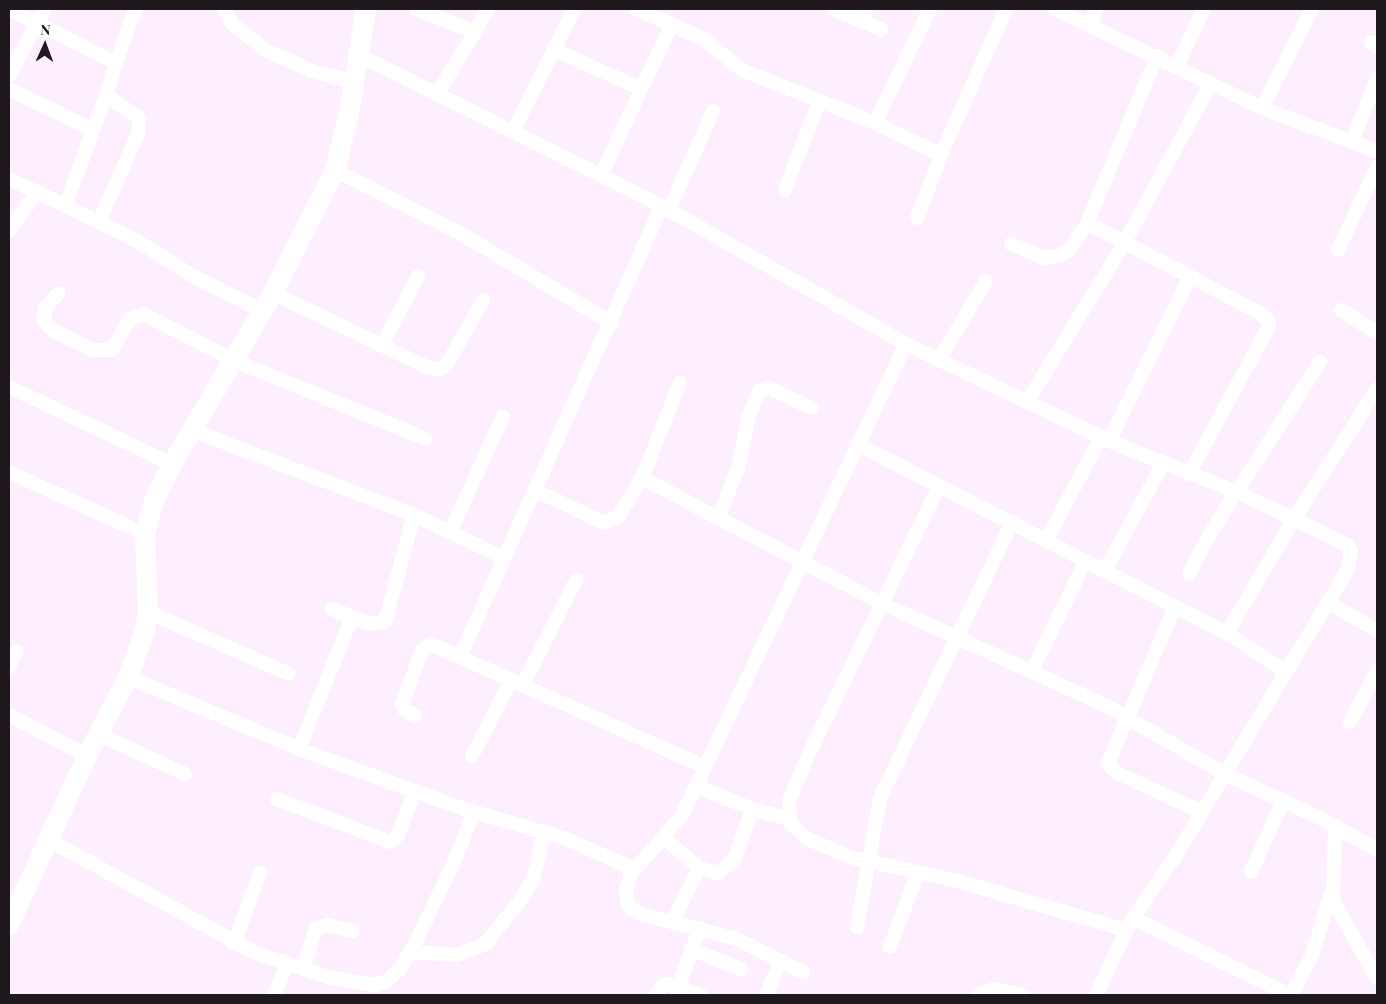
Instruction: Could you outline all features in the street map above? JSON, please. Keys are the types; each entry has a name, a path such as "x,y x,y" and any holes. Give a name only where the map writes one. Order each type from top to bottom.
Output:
{"street":[{"path":"9,9 116,63"},
{"path":"9,76 45,9"},
{"path":"66,204 135,9"},
{"path":"224,9 232,24 265,50 312,71 355,82"},
{"path":"11,914 87,756 128,677 145,630 148,612 145,534 154,500 172,464 194,431 273,292 335,170 355,82 366,9"},
{"path":"416,9 475,32"},
{"path":"437,94 487,9"},
{"path":"512,131 574,9"},
{"path":"636,9 704,39 742,70 875,123 940,155"},
{"path":"834,9 864,15 882,30"},
{"path":"875,123 930,9"},
{"path":"917,218 940,155 1006,9"},
{"path":"1055,9 1090,23 1262,108 1377,151"},
{"path":"1090,23 1097,9"},
{"path":"1177,66 1204,9"},
{"path":"1262,108 1312,9"},
{"path":"601,175 672,24"},
{"path":"553,49 641,89"},
{"path":"359,55 666,208 906,344 1105,439 1163,464 1237,492 1347,545 1351,551 1348,569 1202,812 1130,924 1096,995"},
{"path":"1012,244 1044,258 1059,256 1069,250 1087,223 1157,56"},
{"path":"1352,141 1377,79"},
{"path":"1027,402 1125,242 1211,83"},
{"path":"9,89 93,130"},
{"path":"99,221 140,124 136,113 106,94"},
{"path":"785,190 819,101"},
{"path":"460,656 502,557 536,491 612,323 713,111"},
{"path":"1338,250 1377,167"},
{"path":"335,170 458,232 612,323"},
{"path":"9,179 99,221 198,279 262,311"},
{"path":"9,231 37,192"},
{"path":"1087,223 1258,312 1267,319 1269,326 1189,474"},
{"path":"382,345 418,276"},
{"path":"1046,541 1105,439 1190,277"},
{"path":"939,360 986,281"},
{"path":"273,292 429,368 440,369 447,364 483,300"},
{"path":"60,293 45,308 44,320 54,331 93,350 112,350 130,319 144,314 234,361 426,438"},
{"path":"1340,310 1377,333"},
{"path":"803,972 737,939 640,914 628,906 627,883 634,869 681,817 906,344"},
{"path":"1190,574 1211,532 1320,362"},
{"path":"536,491 604,523 619,516 642,478 680,383"},
{"path":"9,387 172,464"},
{"path":"718,518 738,468 749,416 759,391 769,388 812,408"},
{"path":"1227,633 1294,519 1377,389"},
{"path":"450,532 503,417"},
{"path":"194,431 414,515 502,557"},
{"path":"857,444 1012,522 1104,572 1227,633 1286,672"},
{"path":"1104,572 1163,464"},
{"path":"9,472 145,534"},
{"path":"642,478 881,603 1033,669 1126,716 1225,774 1335,826 1377,850"},
{"path":"789,819 789,801 807,758 939,486"},
{"path":"332,609 370,624 385,622 414,515"},
{"path":"857,927 867,861 880,798 959,638 1012,522"},
{"path":"1033,669 1085,562"},
{"path":"472,756 576,580"},
{"path":"1328,602 1377,631"},
{"path":"1175,607 1108,758 1110,768 1202,812"},
{"path":"148,612 289,674"},
{"path":"299,749 352,617"},
{"path":"415,716 404,709 402,704 422,650 431,644 705,767"},
{"path":"9,667 16,652"},
{"path":"1350,722 1377,671"},
{"path":"128,677 299,749 474,812 544,833 634,869"},
{"path":"9,715 87,756"},
{"path":"98,734 185,774"},
{"path":"696,786 752,809 789,819 806,838 830,850 867,861 1130,924 1290,995 1312,956 1332,893 1335,826"},
{"path":"277,799 390,842 398,835 415,791"},
{"path":"1250,872 1283,801"},
{"path":"664,838 699,868 718,873 728,867 734,860 752,809"},
{"path":"48,840 234,943 302,970 376,985 387,980 400,969 410,952 451,869 474,812"},
{"path":"410,952 457,955 485,944 520,902 533,880 544,833"},
{"path":"673,921 699,868"},
{"path":"234,943 260,872"},
{"path":"890,947 918,872"},
{"path":"1332,893 1377,978"},
{"path":"302,970 316,928 327,925 352,931"},
{"path":"678,987 700,928"},
{"path":"691,949 741,969"},
{"path":"766,995 781,961"},
{"path":"274,995 287,965"},
{"path":"656,995 662,986 678,987 701,995"},
{"path":"977,995 994,989 1023,995"}]}
